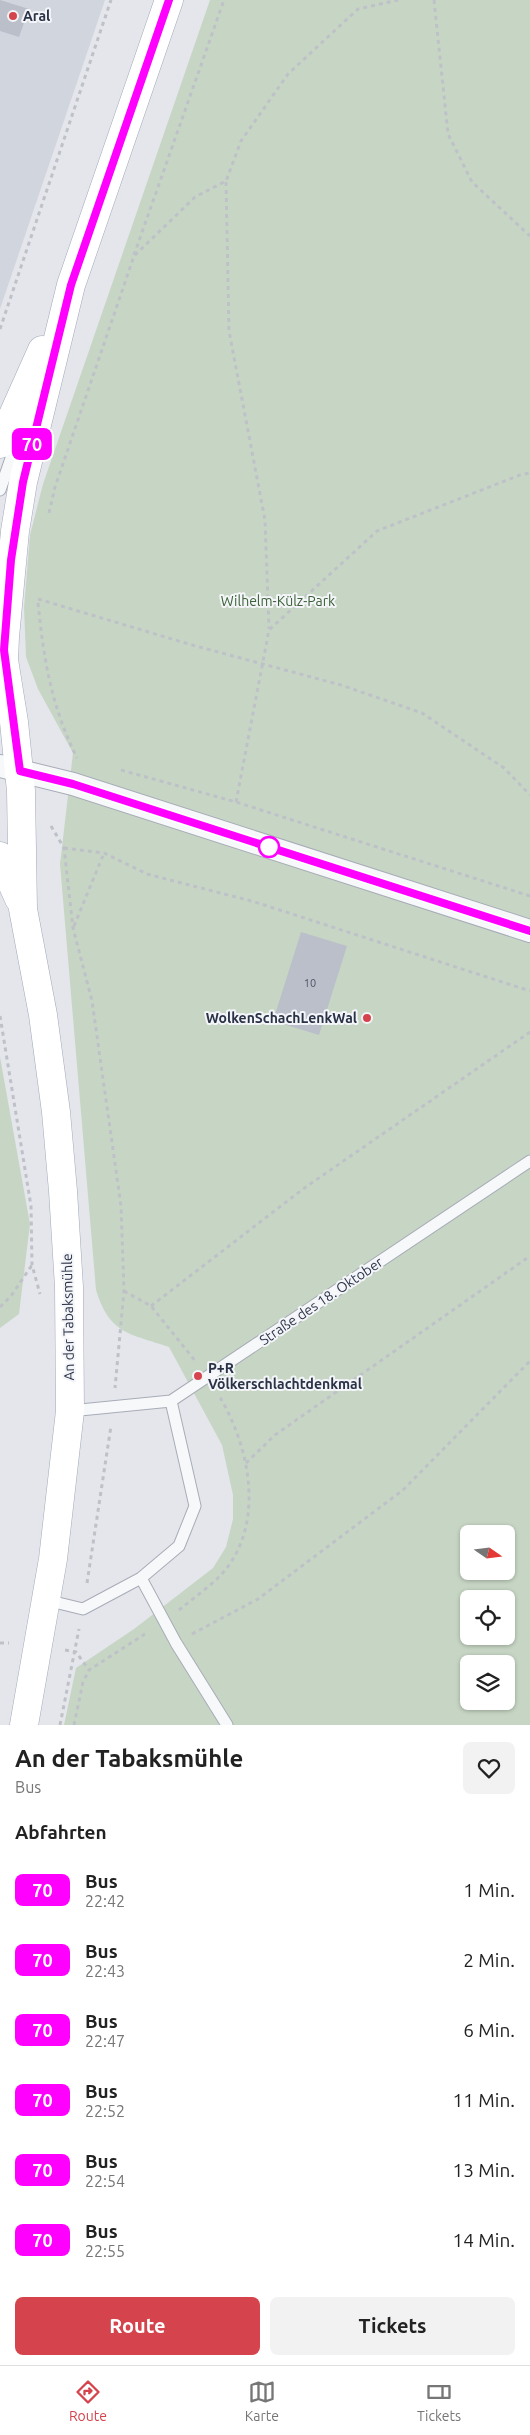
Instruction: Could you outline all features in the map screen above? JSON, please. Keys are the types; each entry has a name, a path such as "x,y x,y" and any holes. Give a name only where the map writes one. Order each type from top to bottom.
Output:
{"main road":[{"path":"0,444 71,285 170,0"},
{"name":"An der Tabaksmühle","path":"24,1725 53,1559 70,1411 68,1287 62,1181 43,1015 24,909 8,762 4,660 14,541 22,490 71,285"},
{"name":"An der Tabaksmühle","path":"0,856 24,909"}],"street":[{"path":"8,762 530,931"}],"lane":[{"path":"0,490 71,285"},
{"name":"Straße des 18. Oktober","path":"70,1411 171,1401 530,1161"},
{"path":"46,1600 83,1609 141,1578 179,1546 195,1506 171,1401"},
{"path":"141,1578 176,1643 227,1725"}],"path":[{"path":"0,329 112,0"},
{"path":"46,522 55,487 224,0"},
{"path":"236,802 269,630 265,520 229,330 226,182 241,141 288,74 358,9 398,0"},
{"path":"434,0 448,134 472,182 530,236"},
{"path":"134,256 195,197 226,182"},
{"path":"269,630 377,532 520,475 530,473"},
{"path":"38,591 43,648 51,695 76,758 86,761"},
{"path":"38,599 341,685 422,713 504,768 530,795"},
{"path":"114,768 236,802 530,896"},
{"path":"60,1725 96,1532 113,1406 124,1291 121,1206 92,1001 73,928 64,848 104,852 147,874 255,902 530,991"},
{"path":"73,928 104,852"},
{"path":"0,1016 31,1206 32,1265 42,1301"},
{"path":"151,1306 302,1189 530,1032"},
{"path":"246,1463 274,1435 530,1256"},
{"path":"0,1307 11,1296 32,1265"},
{"path":"176,1643 258,1599 403,1490 530,1361"}],"shaded area":[{"path":"0,0 105,0 0,309"}],"green space":[{"name":"Wilhelm-Külz-Park","path":"210,0 530,0 530,1725 64,1725 76,1668 134,1629 213,1568 226,1547 233,1519 233,1495 222,1445 169,1347 132,1335 115,1324 108,1316 96,1290 60,864 73,753 38,689 26,657 24,608 30,535 43,484"},
{"path":"0,1057 30,1224 19,1314 0,1328"}],"building":[{"name":"Aral","path":"0,0 29,9 19,37 0,31"},
{"path":"301,932 347,946 319,1035 273,1021"}],"bus line":[{"name":"70","path":"169,0 71,285 23,482 11,560 4,650 20,771 73,784 530,931"}],"place":[{"name":"Aral","path":"13,16"},
{"name":"WolkenSchachLenkWal","path":"367,1018"},
{"name":"P+R Völkerschlachtdenkmal","path":"198,1376"}]}
